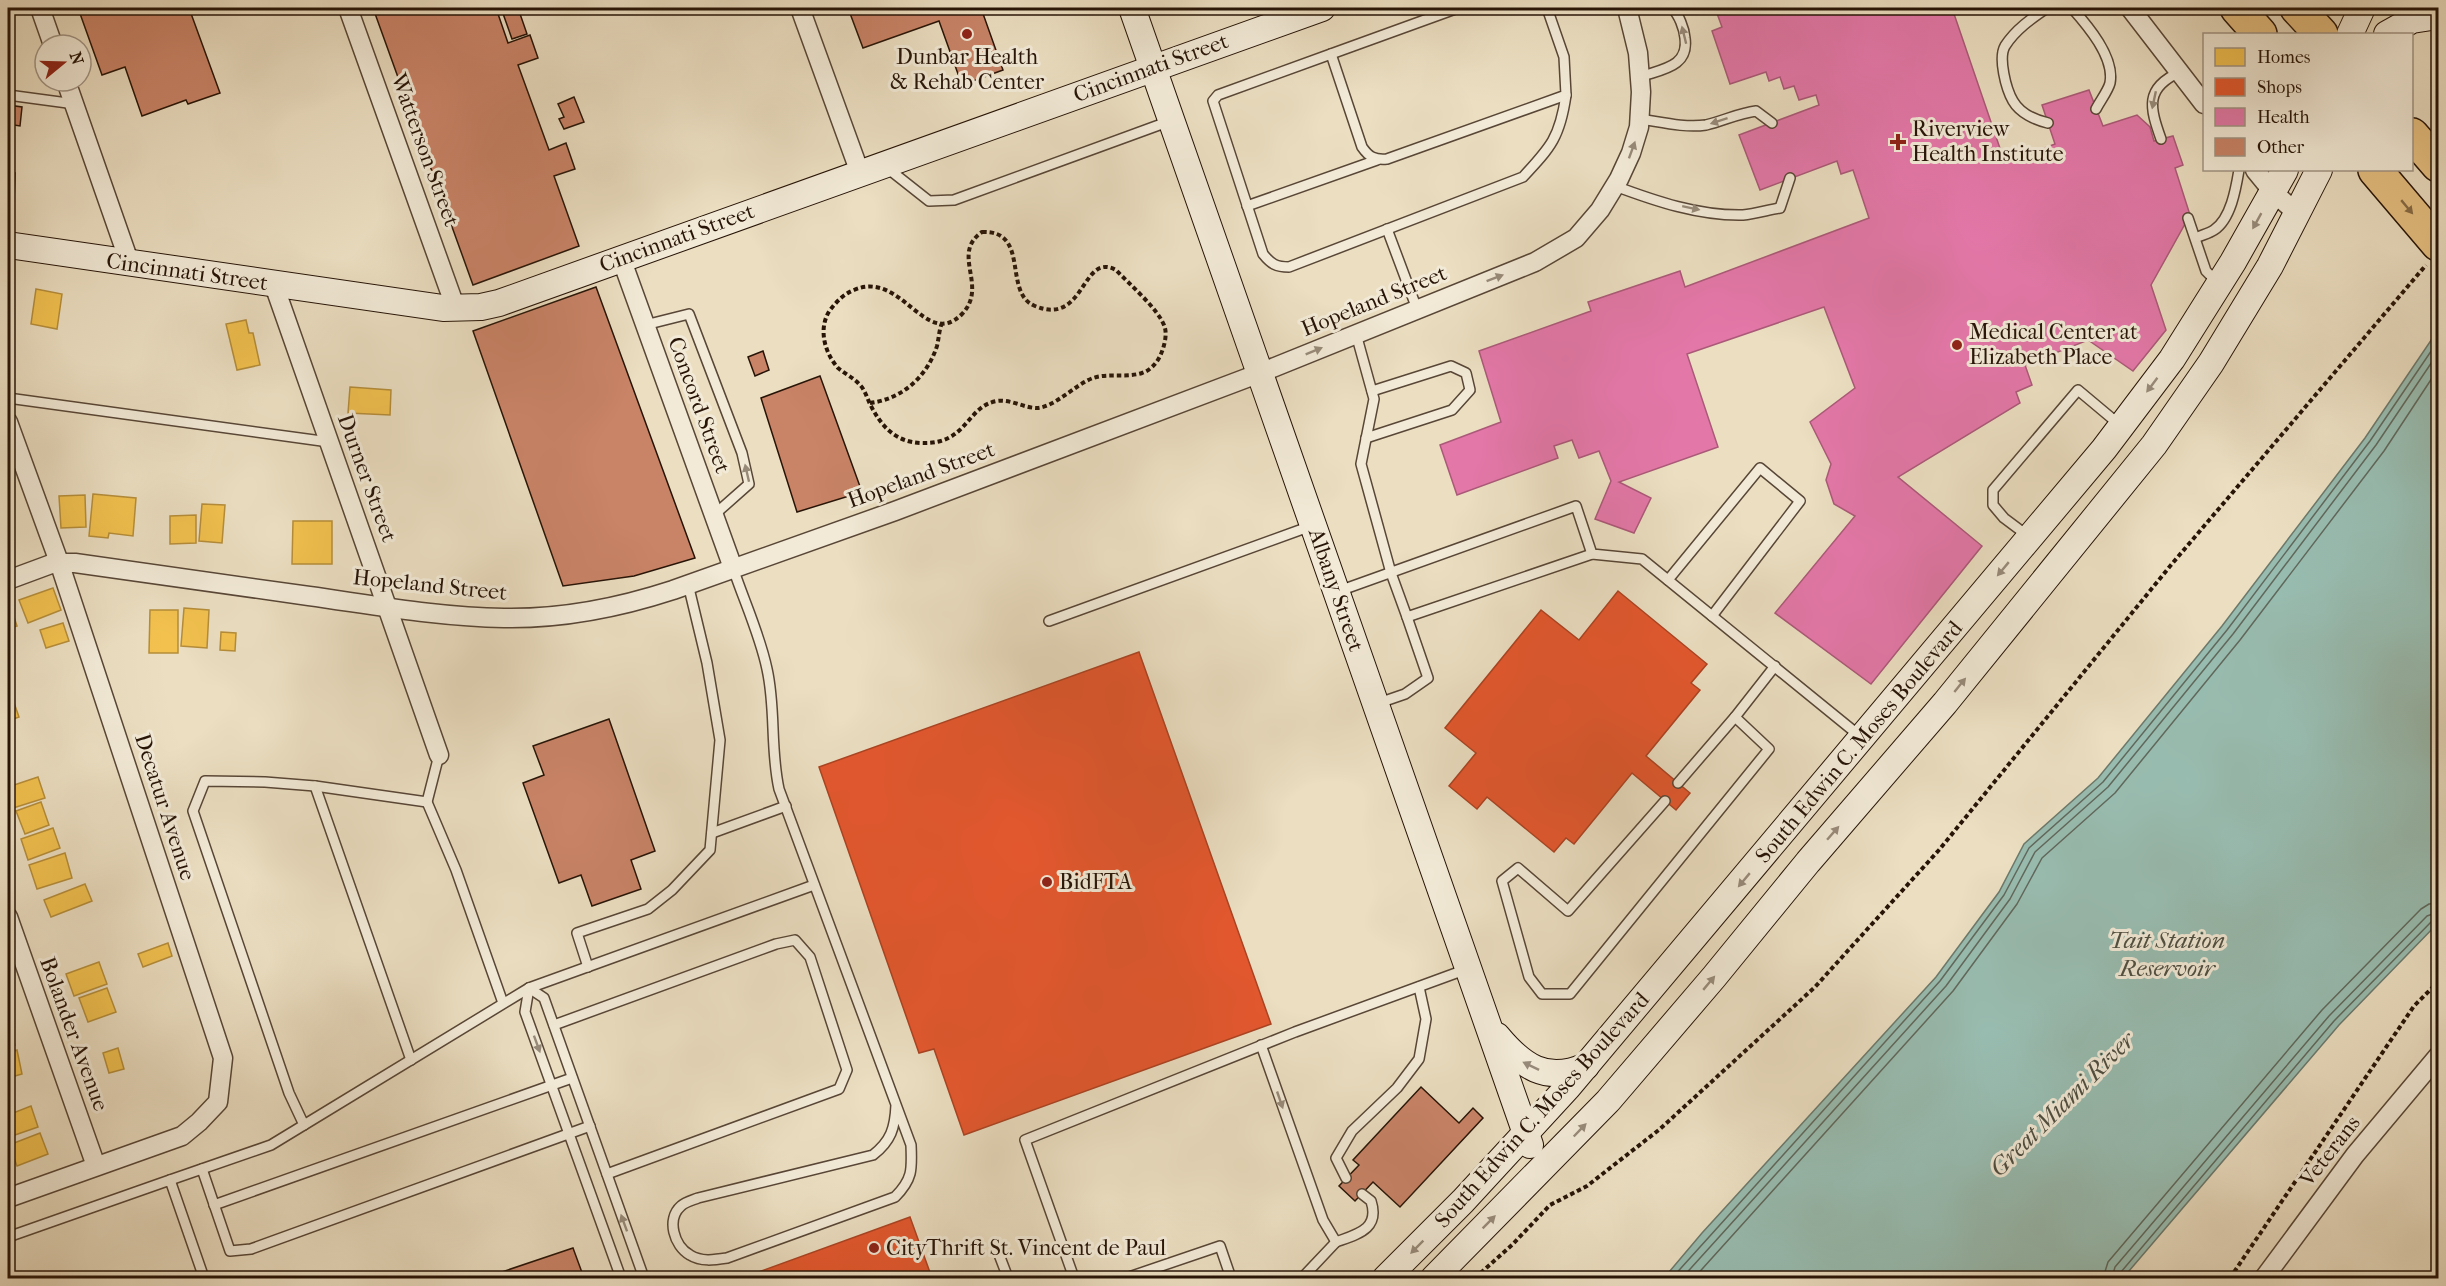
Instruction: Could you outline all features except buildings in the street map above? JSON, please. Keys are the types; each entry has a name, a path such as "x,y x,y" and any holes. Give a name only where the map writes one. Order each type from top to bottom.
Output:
{"highway":[{"path":"2237,8 2259,33"},
{"path":"2298,8 2321,33"},
{"path":"2413,136 2439,165"},
{"path":"2376,171 2435,252"}],"main road":[{"name":"Albany Street","path":"1132,8 1540,1172"},
{"name":"Cincinnati Street","path":"8,245 274,285 456,309 499,303 1322,8"},
{"path":"2350,33 2362,8"},
{"path":"2385,33 2395,8"},
{"path":"2387,33 2412,20 2439,16"},
{"name":"South Edwin C. Moses Boulevard","path":"1386,1278 1463,1201 1586,1066 2122,426 2172,359 2219,284 2284,171"},
{"name":"South Edwin C. Moses Boulevard","path":"1434,1278 1608,1101 1892,764 2151,449 2211,363 2270,266 2319,171"},
{"path":"2122,426 2151,449"},
{"path":"2030,537 2060,562"},
{"path":"1863,738 1892,764"},
{"path":"1490,1027 1514,1056 1525,1065 1538,1071 1568,1072 1586,1066"}],"street":[{"path":"40,8 49,33"},
{"name":"Watterson Street","path":"348,8 456,309"},
{"path":"800,8 860,173"},
{"name":"Hopeland Street","path":"8,580 59,562 388,607 464,616 505,618 585,613 646,599 895,511 1260,373 1535,262 1576,238 1600,210 1615,186 1631,153 1640,127 1638,53 1627,8"},
{"path":"2130,8 2203,101"},
{"path":"71,93 130,264"},
{"path":"2256,171 2273,192 2298,214"},
{"name":"Concord Street","path":"621,258 733,568"},
{"name":"Durner Street","path":"274,285 439,755"},
{"name":"Decatur Avenue","path":"8,422 59,562 223,1058 218,1102 182,1136 8,1198"},
{"name":"Bolander Avenue","path":"8,917 96,1166"},
{"name":"Veterans","path":"2264,1278 2355,1155 2439,1056"}],"lane":[{"path":"1458,8 1218,95 1213,101 1263,255 1271,264 1289,267 1522,177 1548,151 1562,123 1566,95 1564,57 1547,8"},
{"path":"1640,77 1670,67 1682,59 1687,50 1684,33 1672,8"},
{"path":"2047,8 2023,25 2004,48 2003,72 2013,102 2034,120 2048,123"},
{"path":"2072,8 2097,38 2106,57 2110,82 2096,109"},
{"path":"1331,54 1362,147 1368,155 1377,160"},
{"path":"2161,139 2151,103 2157,88 2168,77 2180,72"},
{"path":"8,95 75,104"},
{"path":"1247,206 1566,95"},
{"path":"1640,119 1680,125 1705,125 1741,113 1756,111 1772,123"},
{"path":"884,165 929,201 954,200 1171,120"},
{"path":"2196,238 2215,230 2223,221 2232,201 2239,171"},
{"path":"1615,186 1654,201 1699,210 1743,215 1780,208 1790,178"},
{"path":"2188,218 2206,271 2219,284"},
{"path":"1387,230 1417,309"},
{"path":"645,325 689,314 742,453 749,484 714,514"},
{"path":"1356,334 1374,399 1361,464 1391,573 1428,678 1404,694 1376,704"},
{"path":"1366,438 1452,410 1470,390 1466,374 1451,366 1372,391"},
{"path":"2030,537 2004,518 1993,505 1993,490 2078,390 2122,426"},
{"path":"8,398 329,442"},
{"path":"1668,580 1760,468 1800,501 1712,616"},
{"path":"1337,592 1576,506 1592,554"},
{"path":"1048,621 1313,525"},
{"path":"1407,617 1592,554 1642,559 1863,738"},
{"path":"733,568 767,667 771,696 773,763 814,885 911,1145 912,1171 906,1186 896,1197 727,1258 705,1260 690,1256 679,1246 673,1232 674,1218 681,1206 698,1198 873,1155 886,1145 895,1127 896,1105"},
{"path":"588,967 577,933 648,909 672,890 710,850 720,740 707,663 688,584"},
{"path":"1678,783 1775,666"},
{"path":"1665,801 1568,911 1518,868 1502,881 1529,977 1542,994 1570,994 1769,750 1735,717"},
{"path":"439,755 427,802 456,870 503,1004"},
{"path":"304,1125 289,1093 193,811 205,781 315,786 427,802"},
{"path":"315,786 411,1060"},
{"path":"712,833 786,806"},
{"path":"8,1237 271,1145 529,988 814,885"},
{"path":"554,1025 776,944 795,940 810,957 848,1070 839,1089 607,1174"},
{"path":"1074,1278 1025,1140 1262,1045 1469,968"},
{"path":"1346,1178 1336,1158 1353,1131 1397,1088 1419,1059 1426,1019 1419,987"},
{"path":"529,988 544,998 644,1278"},
{"path":"529,988 525,1012 621,1278"},
{"path":"1262,1045 1323,1220 1336,1242"},
{"path":"214,1205 572,1078"},
{"path":"202,1169 230,1251 250,1249 590,1126"},
{"path":"170,1180 204,1278"},
{"path":"1302,1278 1336,1242 1367,1229 1373,1219 1371,1201 1362,1194"},
{"path":"995,1244 1008,1278"},
{"path":"1126,1278 1220,1246 1231,1278"}],"path":[{"path":"981,232 990,232 1012,248 1021,293 1032,306 1048,311 1060,309 1071,303 1091,274 1101,267 1109,266 1116,270 1153,309 1166,329 1165,345 1160,358 1154,366 1143,372 1090,379 1039,408 997,401 978,411 964,428 939,442 906,441 890,434 878,420 870,403 859,384 838,367 830,357 823,339 825,322 830,310 844,294 861,287 886,288 901,297 914,312 931,321 942,323 961,315 971,301 974,288 968,248 981,232"},
{"path":"1475,1278 1512,1245 1550,1205 1587,1186 1660,1129 1815,987 1939,850 2171,565 2435,252"},
{"path":"870,403 882,401 902,392 918,380 937,346 942,323"},
{"path":"2230,1278 2414,1006 2439,982"}],"water":[{"name":"Tait Station Reservoir","path":"2438,330 2438,923 2339,1025 2123,1278 1664,1278 1702,1233 1936,977 1999,892 2024,844 2098,778 2222,626 2365,438"}],"place":[{"name":"Dunbar Health & Rehab Center","path":"967,34"},
{"name":"Riverview Health Institute","path":"1898,142"},
{"name":"Medical Center at Elizabeth Place","path":"1957,345"},
{"name":"BidFTA","path":"1047,882"},
{"name":"CityThrift St. Vincent de Paul","path":"874,1248"}],"water label":[{"name":"Great Miami River","path":"2062,1104"}]}
